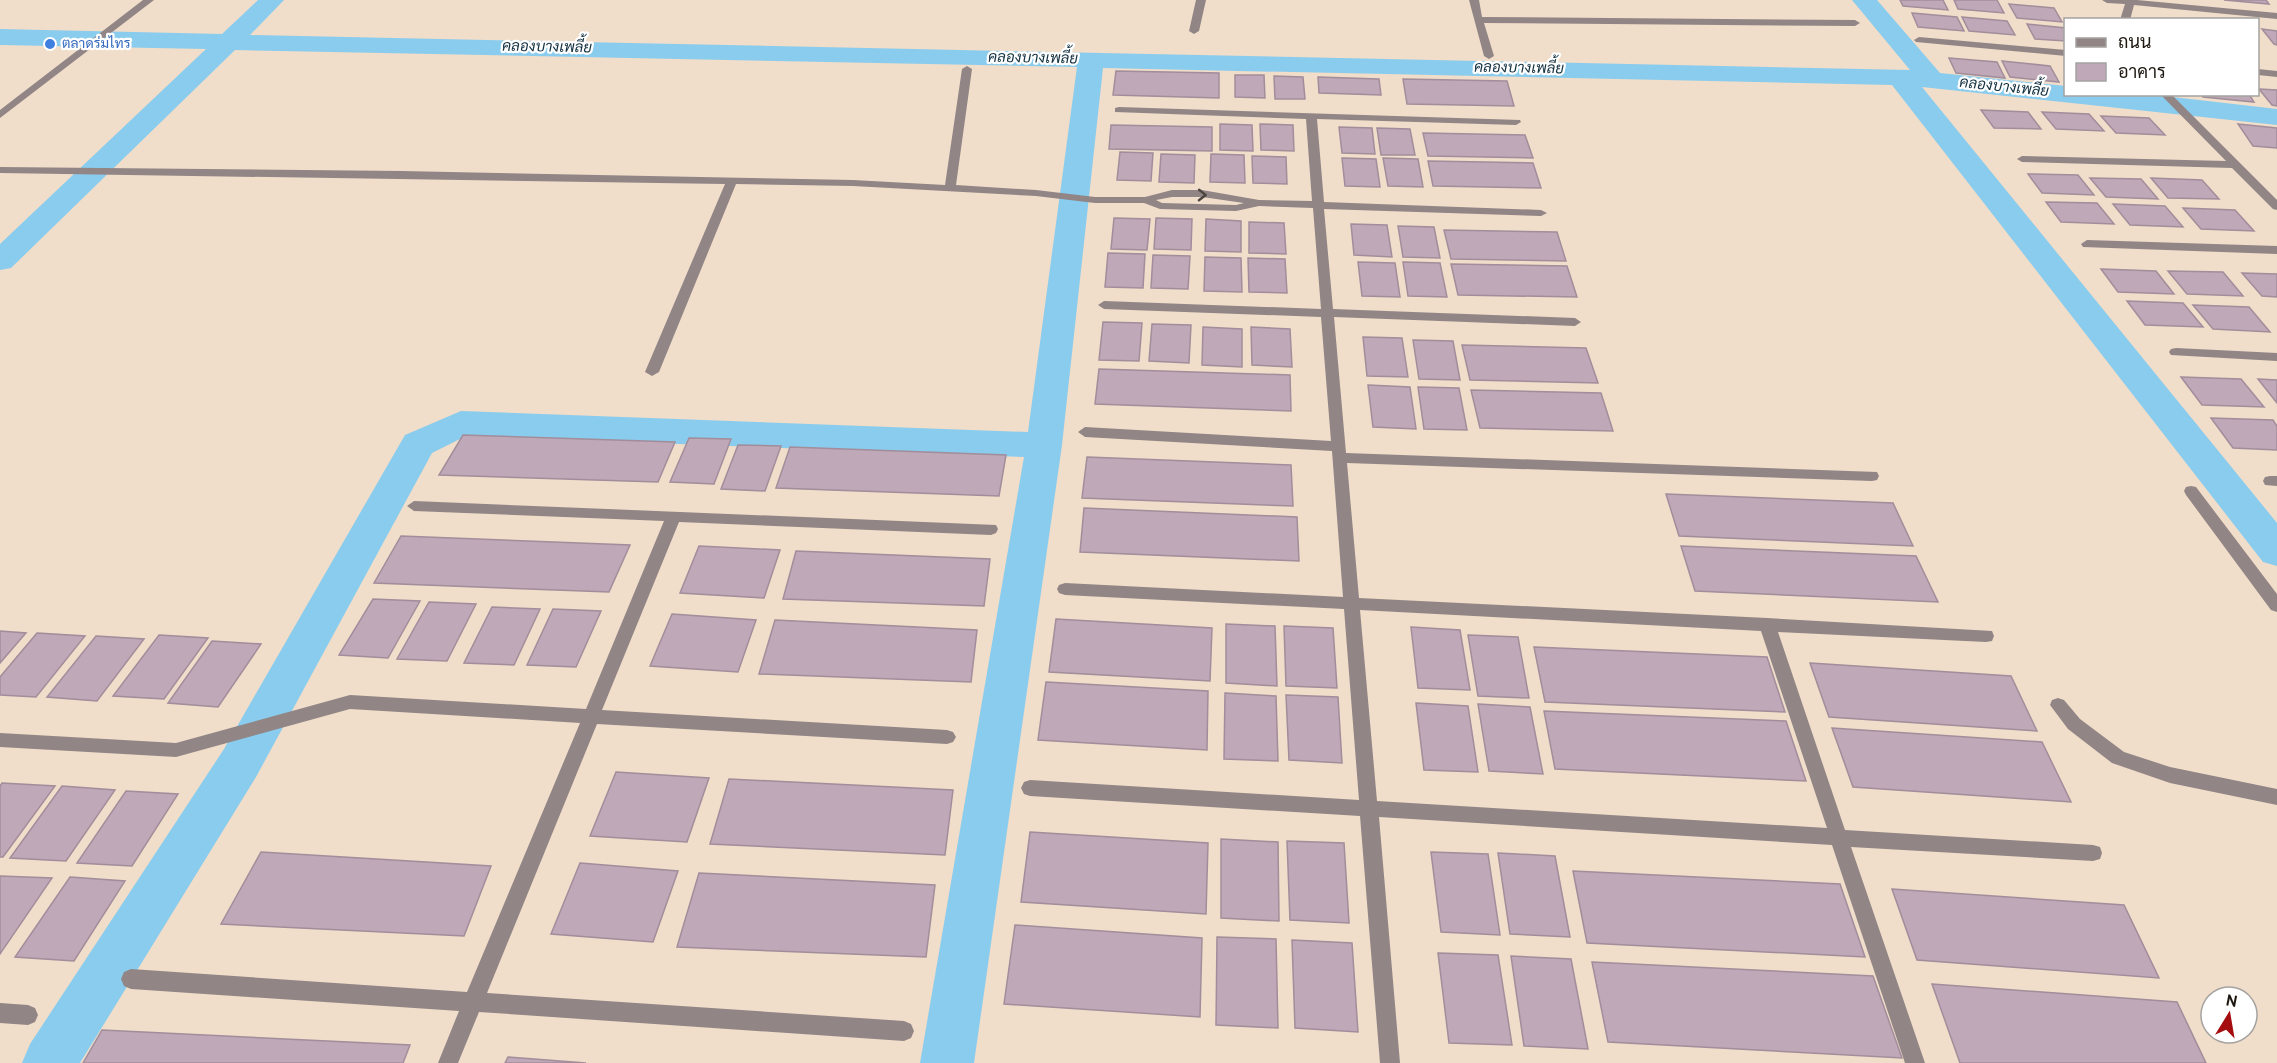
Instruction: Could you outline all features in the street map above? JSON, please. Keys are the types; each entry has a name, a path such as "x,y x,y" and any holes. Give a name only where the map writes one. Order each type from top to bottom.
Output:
{"street":[{"path":"2,112 108,33 148,0"},
{"path":"1194,31 1201,0"},
{"path":"1474,0 1489,56"},
{"path":"2107,0 2277,16"},
{"path":"2126,18 2131,1"},
{"path":"1478,20 1855,23"},
{"path":"1919,40 2064,53"},
{"path":"951,188 967,69"},
{"path":"2259,72 2277,74"},
{"path":"2167,96 2277,207"},
{"path":"1119,110 1516,122"},
{"path":"1311,116 1390,1063"},
{"path":"2022,159 2234,165"},
{"path":"0,170 401,174 853,183 1036,193 1095,200 1146,200 1160,206 1226,208 1259,203 1540,213"},
{"path":"651,372 731,182"},
{"path":"2087,244 2277,250"},
{"path":"1104,305 1575,322"},
{"path":"2176,352 2277,357"},
{"path":"1085,432 1339,452 1872,476"},
{"path":"2191,491 2277,606"},
{"path":"414,506 990,529"},
{"path":"448,1063 674,516"},
{"path":"1065,589 1986,636"},
{"path":"1767,624 1915,1063"},
{"path":"0,740 176,750 350,702 947,737"},
{"path":"2058,705 2074,724 2118,758 2170,775 2277,797"},
{"path":"1030,788 2093,853"},
{"path":"131,979 904,1031"},
{"path":"0,1013 28,1015"}],"building":[{"path":"1900,0 1943,0 1948,10 1903,6"},
{"path":"1954,0 1997,0 2004,13 1958,9"},
{"path":"2224,0 2266,0 2269,4"},
{"path":"2009,4 2054,8 2062,22 2017,18"},
{"path":"1912,13 1957,17 1964,31 1918,27"},
{"path":"1962,17 2007,21 2015,35 1969,31"},
{"path":"2027,24 2064,28 2064,41 2035,39"},
{"path":"2262,29 2277,31 2277,45 2274,44"},
{"path":"1949,58 1997,62 2005,78 1956,73"},
{"path":"2002,61 2050,66 2059,82 2010,77"},
{"path":"1116,71 1219,73 1219,98 1113,95"},
{"path":"1235,75 1264,75 1265,98 1235,97"},
{"path":"1274,76 1303,77 1305,99 1275,99"},
{"path":"1318,77 1379,79 1381,95 1319,93"},
{"path":"1403,79 1507,81 1514,106 1407,104"},
{"path":"2259,89 2277,90 2277,106 2272,105"},
{"path":"2250,96 2254,102 2203,97"},
{"path":"1981,110 2028,112 2041,129 1994,128"},
{"path":"2042,112 2089,114 2104,131 2056,129"},
{"path":"2101,116 2149,118 2165,135 2116,133"},
{"path":"1220,124 1252,125 1253,151 1220,150"},
{"path":"1260,124 1293,125 1294,151 1261,150"},
{"path":"2238,124 2277,128 2277,148 2253,146"},
{"path":"1111,125 1212,127 1212,151 1109,149"},
{"path":"1339,127 1372,128 1375,154 1342,153"},
{"path":"1377,128 1410,129 1415,155 1381,155"},
{"path":"1423,133 1525,135 1533,158 1428,156"},
{"path":"1120,152 1153,153 1151,181 1117,180"},
{"path":"1161,154 1195,155 1194,183 1159,182"},
{"path":"1211,154 1244,155 1245,183 1210,182"},
{"path":"1252,156 1286,157 1287,184 1253,183"},
{"path":"1342,158 1376,159 1380,187 1345,186"},
{"path":"1383,158 1418,159 1423,187 1388,186"},
{"path":"1428,161 1533,163 1541,188 1433,186"},
{"path":"2028,174 2078,175 2094,195 2042,193"},
{"path":"2090,178 2141,179 2158,199 2106,197"},
{"path":"2151,178 2202,180 2219,199 2168,198"},
{"path":"2046,202 2097,203 2114,224 2061,222"},
{"path":"2113,204 2165,206 2183,227 2130,225"},
{"path":"2183,208 2235,210 2254,231 2201,229"},
{"path":"1114,218 1150,219 1147,250 1111,249"},
{"path":"1156,218 1192,219 1191,250 1154,249"},
{"path":"1206,219 1241,221 1241,252 1205,251"},
{"path":"1249,222 1284,223 1286,254 1249,253"},
{"path":"1351,224 1387,225 1392,257 1354,255"},
{"path":"1398,226 1434,227 1440,258 1403,257"},
{"path":"1444,230 1557,232 1566,261 1451,259"},
{"path":"1108,253 1145,254 1143,288 1105,287"},
{"path":"1153,255 1190,256 1188,289 1151,288"},
{"path":"1205,257 1241,258 1242,292 1204,291"},
{"path":"1248,258 1285,259 1287,293 1249,292"},
{"path":"1358,262 1395,263 1400,297 1362,296"},
{"path":"1403,262 1440,263 1447,297 1408,296"},
{"path":"1451,264 1567,266 1577,297 1458,295"},
{"path":"2101,269 2156,271 2174,294 2118,292"},
{"path":"2168,271 2223,272 2243,296 2187,294"},
{"path":"2242,273 2277,274 2277,297 2262,296"},
{"path":"2127,301 2183,303 2203,327 2145,325"},
{"path":"2193,305 2249,307 2270,332 2213,329"},
{"path":"1103,322 1142,323 1139,361 1099,360"},
{"path":"1152,324 1191,325 1189,363 1149,361"},
{"path":"1203,327 1242,329 1242,367 1202,365"},
{"path":"1251,327 1290,329 1292,367 1252,365"},
{"path":"1363,337 1402,338 1408,377 1367,376"},
{"path":"1413,340 1453,341 1460,380 1419,379"},
{"path":"1462,345 1586,348 1598,383 1470,380"},
{"path":"1099,369 1290,375 1291,411 1095,404"},
{"path":"2181,377 2241,379 2264,407 2202,405"},
{"path":"2258,379 2277,380 2277,403"},
{"path":"1368,385 1410,387 1416,429 1373,427"},
{"path":"1418,387 1459,388 1467,430 1424,429"},
{"path":"1471,390 1601,393 1613,431 1480,428"},
{"path":"2211,418 2273,420 2277,426 2277,450 2233,448"},
{"path":"463,435 675,442 658,482 439,475"},
{"path":"689,438 731,439 714,484 670,482"},
{"path":"738,445 781,446 765,491 721,489"},
{"path":"790,447 1006,455 999,496 776,488"},
{"path":"1087,457 1291,465 1293,506 1082,498"},
{"path":"1666,494 1893,503 1913,546 1679,536"},
{"path":"1084,508 1297,517 1299,561 1080,552"},
{"path":"401,536 630,545 609,592 374,583"},
{"path":"699,546 780,550 764,598 680,593"},
{"path":"1681,546 1916,556 1938,602 1695,591"},
{"path":"796,551 990,559 984,606 783,599"},
{"path":"373,599 420,601 388,658 339,655"},
{"path":"429,602 476,604 447,661 397,659"},
{"path":"492,607 540,609 514,665 464,663"},
{"path":"553,609 601,611 576,667 527,665"},
{"path":"672,614 756,620 738,672 650,666"},
{"path":"1056,619 1212,628 1210,681 1049,672"},
{"path":"775,620 977,630 971,682 759,674"},
{"path":"1226,624 1275,626 1277,686 1226,683"},
{"path":"1284,626 1333,628 1337,688 1286,686"},
{"path":"1411,627 1460,630 1470,690 1418,688"},
{"path":"0,631 26,633 0,663"},
{"path":"37,633 85,636 36,697 0,695 0,677"},
{"path":"159,635 208,638 164,699 113,696"},
{"path":"1468,635 1518,637 1529,698 1478,696"},
{"path":"96,636 144,639 97,701 47,697"},
{"path":"212,641 261,644 218,707 168,703"},
{"path":"1534,647 1767,657 1785,712 1545,702"},
{"path":"1810,663 2011,676 2037,731 1829,717"},
{"path":"1046,682 1208,691 1207,750 1038,740"},
{"path":"1225,693 1276,696 1278,761 1224,759"},
{"path":"1286,695 1338,697 1342,763 1289,760"},
{"path":"1416,703 1468,706 1478,772 1424,770"},
{"path":"1478,704 1530,707 1543,774 1489,771"},
{"path":"1544,711 1786,721 1806,781 1555,769"},
{"path":"1832,728 2042,742 2071,802 1853,787"},
{"path":"616,772 709,778 687,842 590,836"},
{"path":"729,779 953,790 945,855 710,844"},
{"path":"2,783 55,786 3,857 0,857 0,786"},
{"path":"62,786 115,790 66,861 10,858"},
{"path":"126,791 178,794 132,866 77,863"},
{"path":"1030,832 1208,843 1206,914 1021,902"},
{"path":"1221,839 1278,842 1279,921 1221,918"},
{"path":"1287,841 1344,843 1349,923 1290,920"},
{"path":"261,852 491,866 464,936 221,924"},
{"path":"1431,852 1488,854 1500,935 1441,932"},
{"path":"1498,853 1555,856 1570,937 1510,934"},
{"path":"580,863 678,871 653,942 551,934"},
{"path":"1573,871 1840,884 1865,957 1587,943"},
{"path":"699,873 935,885 926,957 677,947"},
{"path":"0,876 52,878 0,954"},
{"path":"70,877 125,881 74,961 15,957"},
{"path":"1892,889 2124,905 2159,978 1917,960"},
{"path":"1015,925 1202,938 1200,1017 1004,1004"},
{"path":"1217,937 1276,939 1278,1028 1216,1025"},
{"path":"1292,940 1352,943 1358,1032 1295,1028"},
{"path":"1438,953 1498,955 1512,1045 1449,1043"},
{"path":"1511,956 1571,959 1588,1049 1524,1046"},
{"path":"1592,962 1873,976 1902,1058 1608,1042"},
{"path":"1932,984 2177,1002 2206,1063 1960,1063"},
{"path":"102,1030 410,1045 403,1063 83,1063"},
{"path":"508,1057 586,1063 505,1063"}],"waterway":[{"path":"228,42 272,0"},
{"path":"1864,0 1931,79"},
{"name":"คลองบางเพลี้ย","path":"0,37 228,42"},
{"path":"0,261 228,42"},
{"name":"คลองบางเพลี้ย","path":"228,42 1900,77"},
{"path":"1044,445 1091,60"},
{"name":"คลองบางเพลี้ย","path":"1900,77 2064,94"},
{"path":"1900,77 2277,551"},
{"name":"คลองบางเพลี้ย","path":"2088,96 2277,117"},
{"path":"49,1063 240,763 418,444 461,423 1044,445"},
{"path":"947,1063 1044,445"}],"place":[{"name":"ตลาดร่มไทร","path":"50,44"}]}
